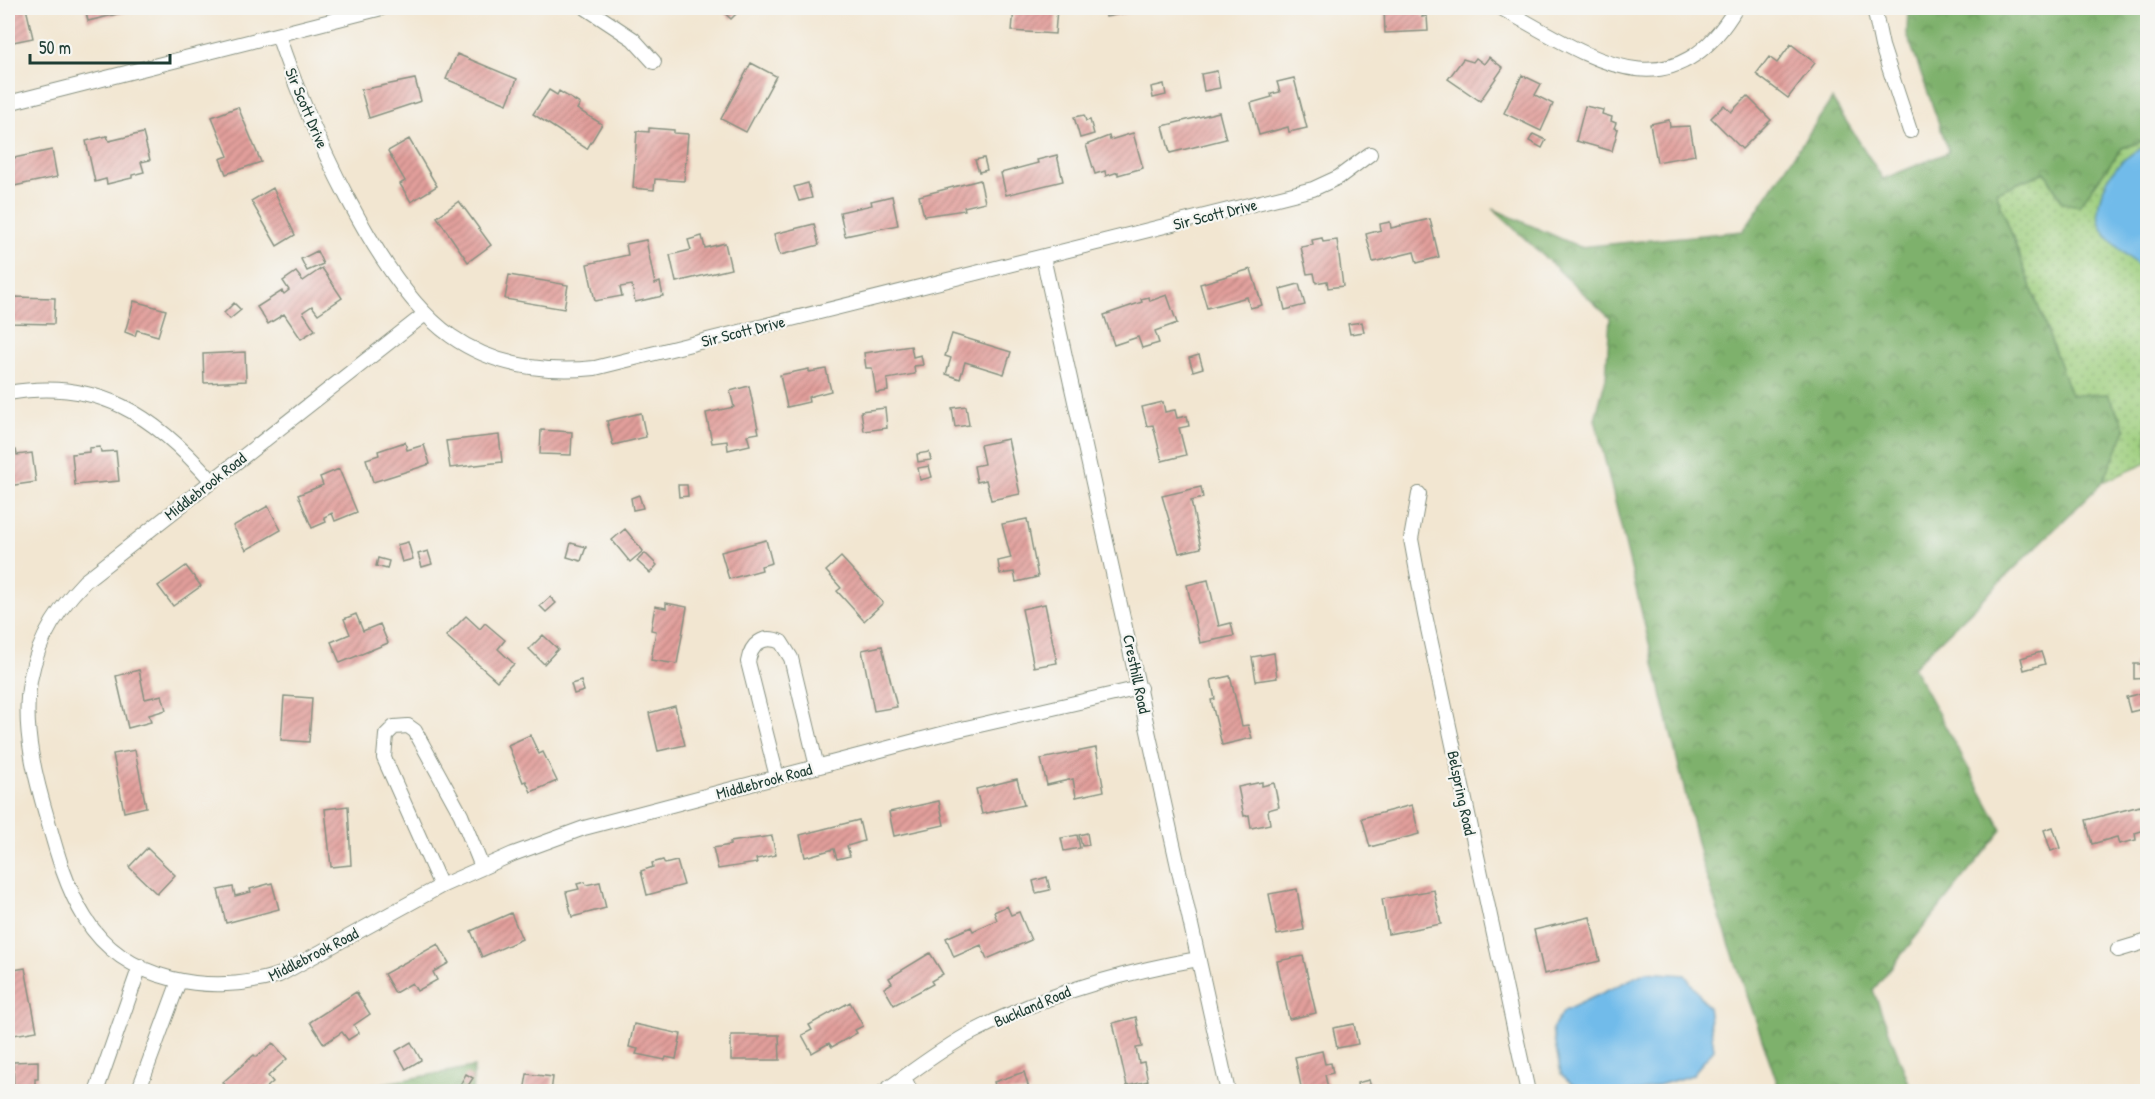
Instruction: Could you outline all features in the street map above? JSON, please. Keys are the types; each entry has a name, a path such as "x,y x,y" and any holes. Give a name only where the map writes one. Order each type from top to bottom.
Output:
{"street":[{"path":"8,103 382,8"},
{"path":"586,8 633,39 654,62"},
{"path":"1501,8 1592,57 1616,67 1642,70 1667,67 1696,54 1720,33 1736,8"},
{"path":"1874,8 1882,46 1910,131"},
{"name":"Sir Scott Drive","path":"278,35 309,119 336,174 376,245 425,314 452,336 497,359 536,368 576,370 596,368 1317,188 1339,177 1370,154"},
{"name":"Cresthill Road","path":"1044,257 1228,1092"},
{"name":"Middlebrook Road","path":"425,314 76,590 52,622 31,669 27,714 30,749 58,855 86,921 118,953 140,966 179,981 230,986 255,982 279,975 441,885 584,828 1050,707 1140,688"},
{"path":"8,393 57,389 113,401 140,414 162,430 184,449 212,481"},
{"name":"Belspring Road","path":"1419,494 1412,539 1425,615 1528,1092"},
{"path":"777,777 748,662 750,652 757,642 766,639 781,642 791,658 817,767"},
{"path":"441,885 384,758 383,746 386,735 393,727 408,726 415,731 461,815 482,867"},
{"path":"2118,950 2148,941"},
{"name":"Buckland Road","path":"883,1092 970,1034 1022,1008 1077,987 1133,970 1198,959"},
{"path":"96,1092 140,966"},
{"path":"138,1092 179,981"},
{"path":"904,1078 911,1092"}],"green space":[{"path":"1908,8 2147,8 2147,140 2122,148 2079,206 2063,203 2045,172 1996,192 2071,395 2108,394 2126,429 2103,482 1913,667 2002,830 1873,990 1912,1091 1780,1091 1703,867 1595,419 1606,378 1610,318 1493,209 1580,247 1743,231 1832,99 1883,179 1949,152 1907,34"},
{"path":"2147,140 2147,463 2103,482 2126,428 2071,396 1996,192 2045,172 2063,203 2079,205 2122,148"},
{"path":"474,1067 472,1091 343,1091"}],"water":[{"path":"2148,147 2147,274 2108,238 2099,220 2098,207 2101,194 2115,169 2136,151"},
{"path":"1646,972 1685,975 1708,1007 1714,1049 1692,1075 1640,1091 1596,1091 1573,1085 1561,1074 1552,1029 1564,1011"}],"building":[{"path":"26,8 33,38 8,43 8,10"},
{"path":"85,8 129,8 130,11 88,21"},
{"path":"719,8 742,8 731,19"},
{"path":"1014,8 1057,8 1055,34 1012,31"},
{"path":"1104,8 1143,8 1143,10 1106,17"},
{"path":"1384,8 1425,8 1422,17 1427,16 1428,31 1385,33"},
{"path":"1791,44 1815,63 1788,98 1756,74 1769,57 1777,63"},
{"path":"457,54 517,79 507,104 446,79"},
{"path":"1489,57 1503,68 1480,101 1448,79 1463,59 1473,62 1476,58 1484,64"},
{"path":"751,63 776,76 746,132 721,119"},
{"path":"1217,71 1220,88 1204,91 1201,74"},
{"path":"1522,75 1541,84 1535,95 1553,104 1541,131 1504,113"},
{"path":"1294,78 1307,128 1289,132 1288,127 1259,135 1251,103 1272,97 1271,94 1280,92 1277,82"},
{"path":"415,79 421,101 369,118 361,90"},
{"path":"1164,84 1166,95 1153,98 1151,87"},
{"path":"549,90 557,95 559,91 580,104 577,109 602,124 587,149 533,114"},
{"path":"1747,96 1771,120 1742,149 1711,118 1724,105 1731,112"},
{"path":"1585,106 1603,110 1602,114 1612,117 1611,121 1616,123 1614,128 1618,129 1612,151 1576,141"},
{"path":"238,107 261,162 226,174 220,159 228,156 212,117"},
{"path":"1219,112 1226,139 1170,153 1163,126"},
{"path":"1084,115 1086,121 1090,120 1094,134 1080,138 1074,117"},
{"path":"1669,120 1670,127 1690,126 1695,155 1657,162 1650,124"},
{"path":"649,128 674,130 674,133 688,134 684,181 655,179 654,190 633,188 637,131 649,132"},
{"path":"143,133 150,160 141,162 144,172 132,175 132,178 107,184 106,179 95,182 86,141 107,136 109,141"},
{"path":"1133,133 1143,168 1118,175 1118,172 1106,176 1105,171 1095,174 1086,145 1109,136 1110,140"},
{"path":"1533,134 1546,140 1542,148 1529,141"},
{"path":"409,139 437,186 411,202 400,184 405,181 388,151"},
{"path":"52,150 57,177 14,186 9,159"},
{"path":"1057,155 1063,181 1006,195 1001,173 1038,163 1037,160"},
{"path":"984,158 987,170 979,172 975,160"},
{"path":"980,180 985,202 964,207 965,210 924,216 919,196"},
{"path":"808,183 812,198 799,201 794,187"},
{"path":"273,188 295,235 277,246 251,201"},
{"path":"892,196 898,225 845,236 840,212 872,205 871,201"},
{"path":"459,201 491,245 468,262 437,217"},
{"path":"1430,219 1439,257 1417,263 1414,252 1373,262 1366,234 1381,230 1380,224 1390,222 1391,228"},
{"path":"814,224 819,245 780,255 774,234"},
{"path":"702,236 705,248 725,243 731,269 676,282 670,255 691,250 688,240"},
{"path":"1322,238 1323,242 1337,240 1343,286 1328,288 1327,281 1316,283 1314,273 1307,274 1301,247 1313,245 1312,240"},
{"path":"646,240 655,284 660,282 663,296 635,302 632,285 620,287 622,296 595,301 587,264 628,255 626,244"},
{"path":"317,251 323,264 307,271 301,259"},
{"path":"322,268 342,298 318,314 312,306 303,312 315,330 301,339 284,314 268,324 257,307 282,291 284,294 289,290 283,281 296,272 303,281"},
{"path":"1251,269 1262,305 1250,308 1247,297 1207,308 1200,284"},
{"path":"509,275 568,285 564,309 505,299"},
{"path":"1299,284 1305,305 1285,310 1280,289"},
{"path":"1167,295 1177,323 1155,331 1159,343 1142,348 1138,337 1114,345 1104,315 1142,302 1141,299 1149,297 1150,301"},
{"path":"10,297 55,298 54,324 9,323"},
{"path":"134,301 166,310 158,336 137,330 135,336 125,332"},
{"path":"234,303 241,310 230,319 224,313"},
{"path":"1362,322 1364,332 1350,334 1348,324"},
{"path":"952,334 1011,352 1004,374 965,362 960,379 946,374 951,358 945,356"},
{"path":"911,346 913,357 921,355 923,365 914,366 915,374 887,379 888,391 876,393 872,368 866,368 864,353"},
{"path":"245,352 246,381 204,383 203,354"},
{"path":"1199,355 1203,368 1193,371 1189,358"},
{"path":"809,369 809,372 826,369 831,391 808,397 809,402 787,407 780,375"},
{"path":"749,386 759,433 747,435 750,445 728,450 727,441 712,443 706,413 734,407 730,391"},
{"path":"1163,402 1165,412 1175,410 1177,418 1187,416 1189,426 1179,428 1186,455 1162,461 1153,425 1147,426 1142,407"},
{"path":"966,406 969,425 955,427 952,408"},
{"path":"885,408 887,428 864,431 861,411"},
{"path":"641,413 646,437 613,445 607,421"},
{"path":"541,430 572,432 571,455 540,454"},
{"path":"499,435 502,462 450,468 446,441"},
{"path":"1008,439 1020,494 991,500 986,480 977,482 974,466 984,464 980,445"},
{"path":"405,442 407,450 424,445 430,464 373,482 366,459 379,455 378,451"},
{"path":"100,447 101,452 116,451 119,481 75,485 72,454 89,452 89,448"},
{"path":"16,450 17,455 32,453 36,482 8,486 8,451"},
{"path":"929,452 931,460 918,462 917,454"},
{"path":"929,466 932,477 920,480 918,468"},
{"path":"339,469 357,512 335,521 332,513 324,517 326,522 312,528 298,495 323,485 320,477"},
{"path":"678,485 687,485 688,496 679,497"},
{"path":"1201,487 1203,498 1191,501 1201,548 1179,553 1162,496"},
{"path":"639,495 643,508 633,510 631,498"},
{"path":"268,506 281,530 246,550 233,526"},
{"path":"1027,519 1038,577 1016,582 1014,572 1000,574 998,561 1011,558 1002,524"},
{"path":"625,529 643,551 630,562 612,540"},
{"path":"766,540 772,563 761,566 762,570 729,579 721,552"},
{"path":"408,542 413,559 402,562 397,545"},
{"path":"571,543 586,547 581,561 567,557"},
{"path":"428,551 432,564 422,567 418,554"},
{"path":"645,553 657,565 650,573 637,561"},
{"path":"841,557 883,603 864,621 837,591 841,588 826,571"},
{"path":"378,558 389,561 387,569 376,566"},
{"path":"186,566 201,586 173,606 158,586"},
{"path":"1208,580 1219,626 1231,623 1234,636 1200,643 1187,585"},
{"path":"550,597 556,603 546,612 540,606"},
{"path":"666,603 687,607 677,664 651,660 656,631 651,630 655,606 666,608"},
{"path":"1045,604 1057,663 1034,667 1022,609"},
{"path":"356,614 363,631 380,624 388,643 340,663 331,642 350,634 344,619"},
{"path":"466,616 480,629 485,623 505,640 498,649 514,664 497,681 446,636"},
{"path":"543,635 558,649 544,664 529,649"},
{"path":"882,646 897,707 874,711 862,650"},
{"path":"2041,652 2045,664 2024,670 2021,658"},
{"path":"1274,653 1277,678 1256,681 1252,657"},
{"path":"2134,664 2148,664 2148,678 2134,679"},
{"path":"139,670 145,699 162,695 166,710 149,715 151,722 128,728 116,676"},
{"path":"1230,676 1242,726 1248,725 1252,738 1222,745 1211,700 1215,699 1211,680"},
{"path":"581,681 584,691 574,694 571,684"},
{"path":"2143,693 2147,708 2130,712 2126,697"},
{"path":"284,696 312,698 309,742 281,740"},
{"path":"675,706 685,745 658,751 649,713"},
{"path":"530,735 539,754 543,752 557,781 531,792 526,781 523,782 508,745"},
{"path":"1096,748 1104,791 1076,797 1073,779 1047,785 1041,759"},
{"path":"135,750 146,807 124,812 113,754"},
{"path":"1017,779 1024,805 982,814 976,789"},
{"path":"1262,782 1262,786 1274,783 1279,807 1268,810 1270,824 1251,828 1249,815 1244,816 1238,787"},
{"path":"939,801 944,825 894,836 889,812"},
{"path":"1412,805 1419,834 1370,847 1362,818"},
{"path":"348,806 351,865 331,867 325,809"},
{"path":"2140,806 2142,814 2148,812 2148,829 2135,833 2136,840 2119,844 2117,837 2092,844 2086,820"},
{"path":"859,820 864,841 847,846 850,856 837,859 834,849 805,857 800,835"},
{"path":"2053,827 2060,848 2051,851 2044,830"},
{"path":"1087,833 1089,845 1082,846 1079,835"},
{"path":"1077,835 1080,848 1064,851 1061,838"},
{"path":"772,836 776,855 756,859 757,863 718,869 713,848 730,845 730,842"},
{"path":"147,848 175,875 157,894 129,867"},
{"path":"663,860 665,864 677,861 684,885 647,895 641,871 653,867 652,863"},
{"path":"1047,877 1050,890 1036,893 1033,881"},
{"path":"585,882 586,885 600,882 606,908 572,917 566,892 579,889 577,884"},
{"path":"272,883 279,909 226,923 218,890 233,887 235,896"},
{"path":"1297,889 1304,930 1277,935 1269,894"},
{"path":"1434,890 1441,924 1388,934 1382,899"},
{"path":"1007,906 1011,915 1019,912 1031,940 987,959 981,945 954,957 946,938 971,927 973,931 997,920 994,912"},
{"path":"511,913 522,939 482,957 471,931"},
{"path":"1590,917 1600,961 1544,974 1534,930"},
{"path":"438,944 449,963 433,972 437,980 417,991 412,983 395,993 384,974"},
{"path":"930,953 943,974 931,981 933,984 894,1005 884,988 892,983 889,978"},
{"path":"1303,956 1316,1013 1289,1019 1277,961"},
{"path":"25,968 37,1031 14,1035 8,1010 8,971"},
{"path":"356,992 370,1014 354,1025 359,1033 348,1040 342,1032 324,1044 310,1022"},
{"path":"850,1002 863,1026 855,1030 857,1033 832,1047 829,1043 812,1053 802,1035 812,1030 809,1025"},
{"path":"1136,1017 1142,1047 1136,1048 1139,1063 1144,1062 1148,1081 1127,1086 1113,1023"},
{"path":"634,1024 681,1034 676,1059 666,1057 665,1060 636,1054 638,1049 629,1047"},
{"path":"1354,1024 1358,1044 1337,1048 1333,1028"},
{"path":"731,1035 779,1035 780,1060 731,1060"},
{"path":"411,1042 421,1060 406,1069 396,1051"},
{"path":"273,1043 287,1059 268,1076 273,1082 261,1092 254,1092 251,1088 246,1092 230,1092 223,1082 254,1055 256,1057"},
{"path":"1322,1051 1325,1064 1331,1063 1333,1073 1325,1075 1329,1092 1302,1092 1295,1057"},
{"path":"38,1061 35,1092 14,1092 13,1062"},
{"path":"1024,1072 1030,1092 997,1092 994,1082"},
{"path":"466,1074 473,1078 466,1089 460,1085"},
{"path":"527,1074 553,1077 551,1092 524,1092"},
{"path":"1369,1080 1371,1088 1358,1091 1357,1083"}]}
